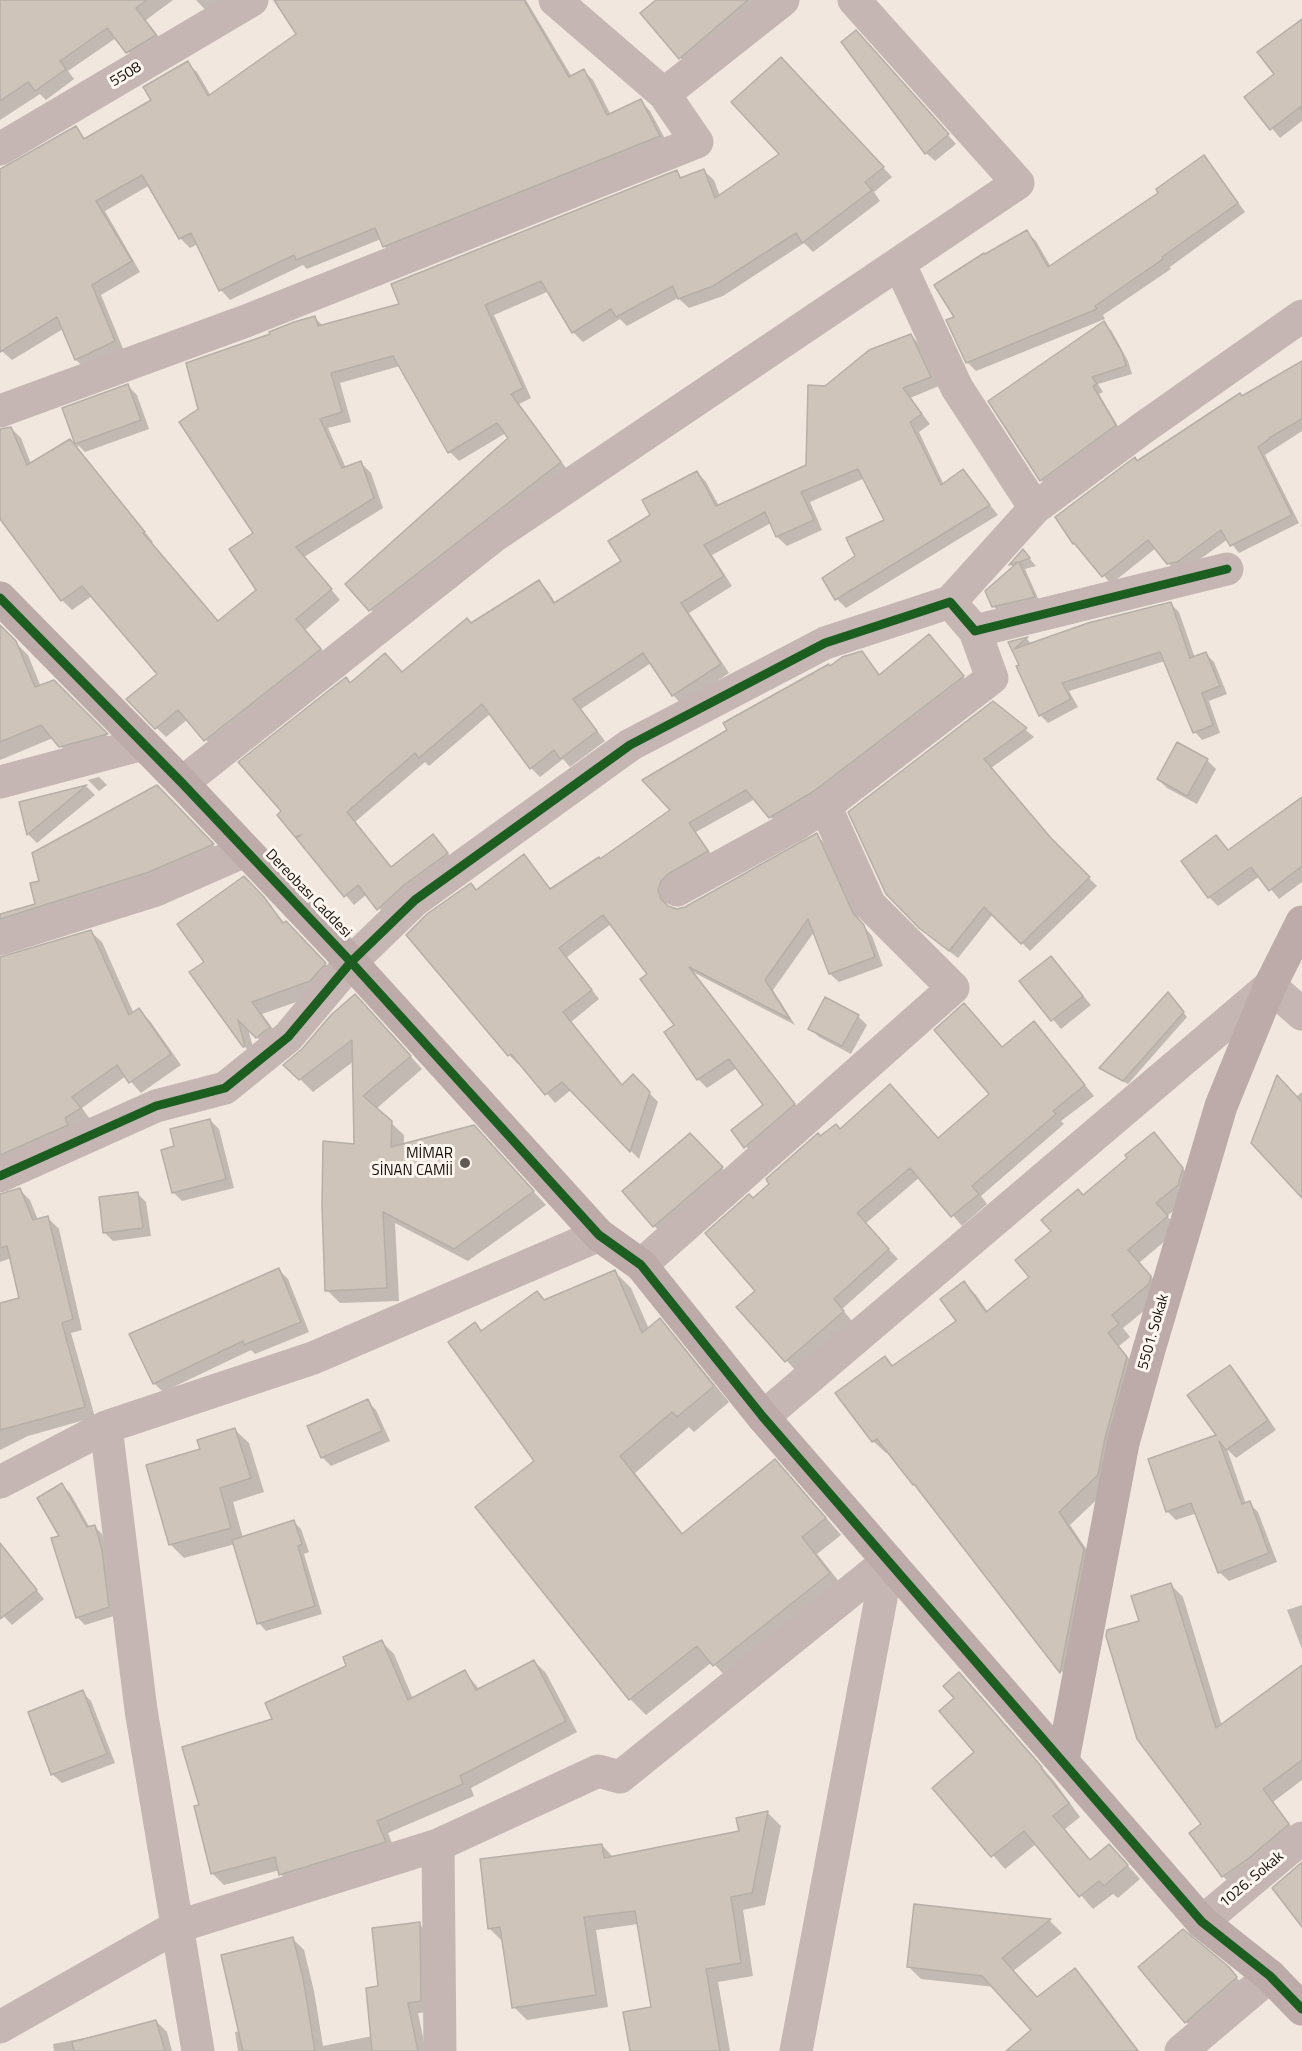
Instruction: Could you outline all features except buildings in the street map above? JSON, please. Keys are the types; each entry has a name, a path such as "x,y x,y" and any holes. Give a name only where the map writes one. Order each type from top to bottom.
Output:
{"street":[{"name":"5508","path":"0,149 252,0"},
{"path":"0,411 246,321 698,142 664,94 555,0"},
{"path":"664,94 783,0"},
{"path":"182,783 494,536 1018,183 854,0"},
{"path":"899,263 957,388 1035,508"},
{"path":"0,1176 156,1106 225,1088 288,1037 351,962 416,900 630,745 825,644 950,602 1035,508 1143,428 1302,316"},
{"path":"975,631 1227,569"},
{"path":"677,890 825,806 992,678 975,631 950,602"},
{"name":"Dereobası Caddesi","path":"4,609 182,783 351,962 599,1235 640,1265 763,1417 1202,1922 1270,1976 1302,2009"},
{"path":"0,782 143,744"},
{"path":"640,1265 953,988 870,905 825,806"},
{"path":"0,939 156,890 245,851"},
{"name":"5501. Sokak","path":"1063,1760 1123,1443 1221,1106 1270,986 1302,922"},
{"path":"763,1417 1270,986 1302,1014"},
{"path":"0,1482 106,1427 313,1358 599,1235"},
{"path":"106,1427 141,1710 198,2051"},
{"path":"0,2027 176,1927 438,1845 598,1771 620,1777 888,1561"},
{"path":"796,2051 888,1561"},
{"name":"1026. Sokak","path":"1202,1922 1302,1838"},
{"path":"438,1845 440,2051"},
{"path":"1181,2051 1270,1976"}],"cycle path":[{"path":"0,1176 156,1106 225,1088 288,1037 351,962 415,900 630,745 825,643 950,602 975,631 1227,569"},
{"path":"0,598 182,783 351,962 599,1235 641,1265 763,1417 1202,1922 1270,1976 1302,2009"}],"place":[{"name":"MİMAR SİNAN CAMİİ","path":"465,1163"}]}
